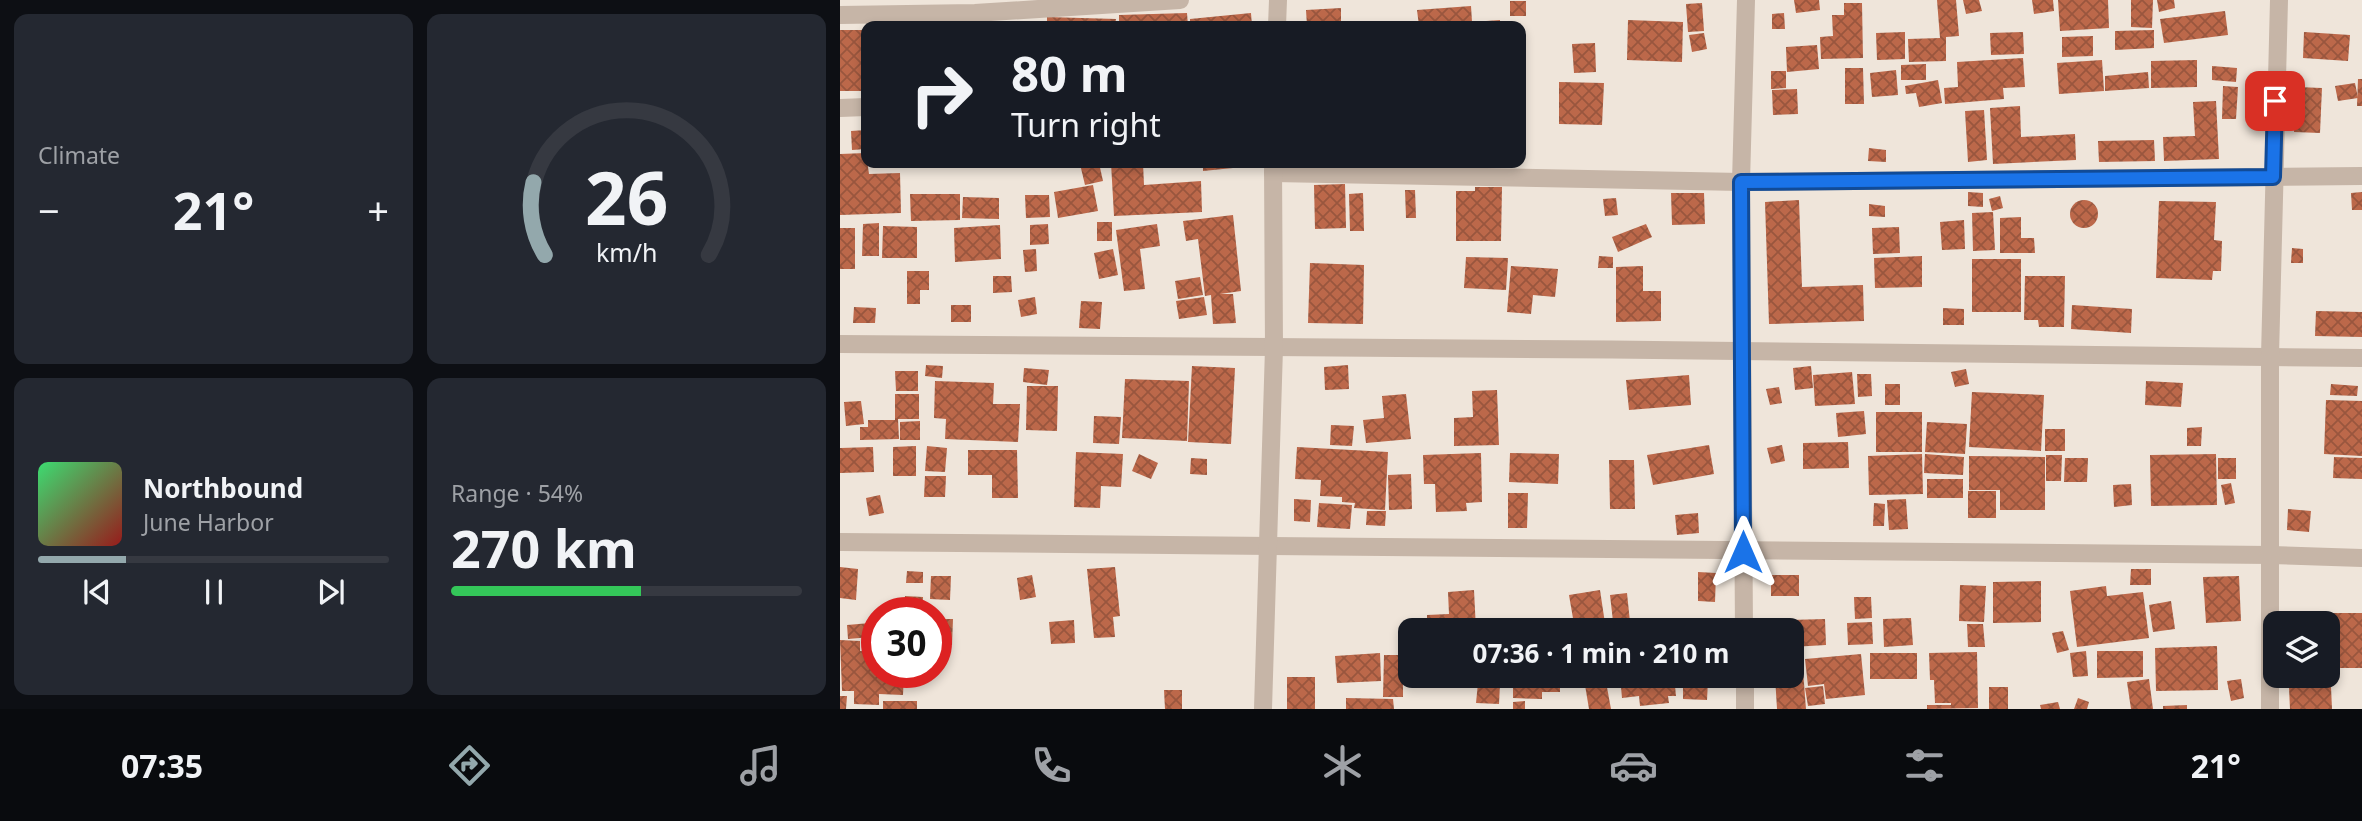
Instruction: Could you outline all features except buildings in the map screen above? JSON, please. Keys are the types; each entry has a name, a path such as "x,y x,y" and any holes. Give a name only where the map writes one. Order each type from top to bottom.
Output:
{"street":[{"path":"840,15 975,13 1180,0"},
{"path":"1277,21 1278,0"},
{"path":"1744,618 1741,182 1746,0"},
{"path":"2270,709 2270,356 2279,0"},
{"path":"840,108 861,107"},
{"path":"1263,709 1274,348 1273,168 1741,182 2362,176"},
{"path":"840,344 1742,349 2362,358"},
{"path":"840,542 2362,558"},
{"path":"1745,688 1745,709"}],"route":[{"path":"1743,552 1741,182 2273,177 2275,101"}]}
